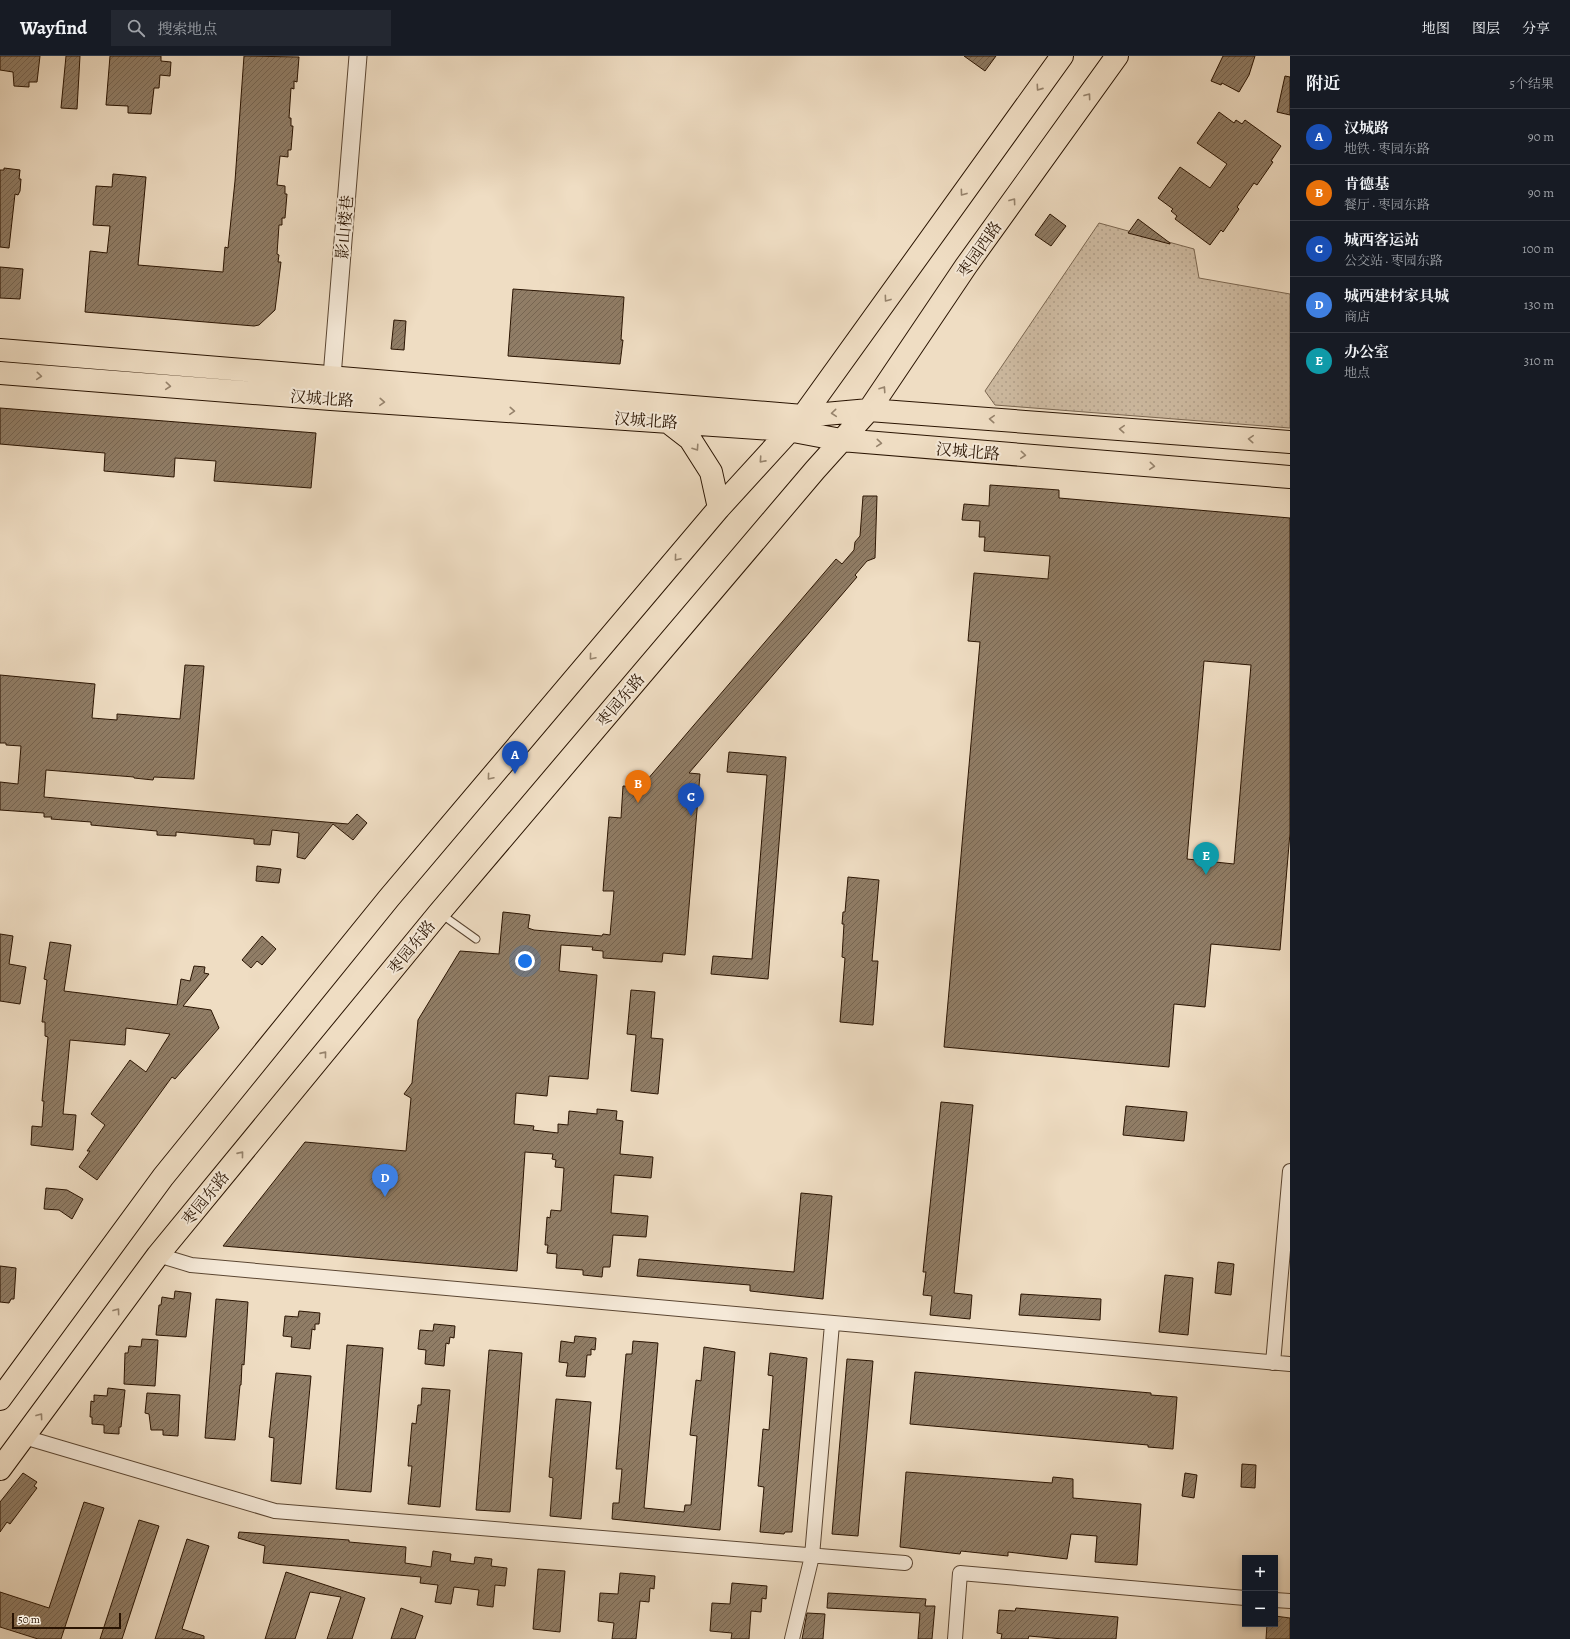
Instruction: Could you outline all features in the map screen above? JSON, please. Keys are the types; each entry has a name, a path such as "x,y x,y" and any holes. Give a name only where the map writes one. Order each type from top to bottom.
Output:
{"main road":[{"path":"0,1399 163,1177 470,801 719,508 795,423 1062,56"},
{"name":"枣园西路","path":"840,440 869,410 966,266 1117,56"},
{"name":"汉城北路","path":"0,350 331,388 668,422 795,423 869,410 1290,442"},
{"name":"汉城北路","path":"0,373 331,388 795,423 840,440 1290,477"},
{"path":"668,422 690,439 712,472 719,508"},
{"name":"枣园东路","path":"0,1470 158,1256 439,913 840,440"}],"street":[{"name":"影山楼巷","path":"331,388 358,56"},
{"path":"1273,1362 1290,1171"},
{"path":"158,1256 191,1265 832,1324 1290,1364"},
{"path":"792,1639 812,1556 832,1324"},
{"path":"24,1437 275,1511 905,1563"},
{"path":"955,1639 960,1573 1242,1598"},
{"path":"1278,1600 1290,1601"}],"lane":[{"path":"439,913 476,939"}],"shaded area":[{"path":"1099,223 1194,249 1199,278 1290,294 1290,428 995,405 985,391"}],"building":[{"path":"0,56 40,56 37,82 29,82 29,87 14,86 13,72 0,70"},
{"path":"66,56 80,56 77,109 61,108"},
{"path":"110,56 161,56 161,61 171,62 170,76 160,75 159,88 154,88 151,114 128,113 128,106 106,105"},
{"path":"244,56 299,57 297,82 294,81 294,89 291,88 289,118 291,118 291,126 293,126 291,150 288,150 288,157 280,156 277,185 285,186 285,194 287,194 285,218 282,218 282,225 279,225 277,254 279,255 278,262 281,262 275,310 259,325 254,326 85,312 90,251 107,253 110,226 93,225 96,186 112,187 113,174 146,177 138,265 223,272 225,247 228,248 235,181"},
{"path":"964,56 996,56 985,71"},
{"path":"1223,56 1255,56 1249,75 1239,92 1222,83 1221,85 1211,81"},
{"path":"1285,76 1290,77 1290,115 1277,112"},
{"path":"1219,112 1234,123 1236,120 1242,124 1245,120 1281,146 1271,161 1273,162 1257,185 1254,183 1237,207 1239,209 1223,232 1221,230 1210,245 1175,219 1177,216 1171,211 1173,209 1158,198 1180,167 1210,188 1227,164 1197,143"},
{"path":"4,168 20,170 19,179 21,179 20,191 18,195 15,194 9,248 0,247 0,170 4,170"},
{"path":"1050,214 1066,226 1051,246 1035,235"},
{"path":"1138,219 1170,243 1170,244 1128,233"},
{"path":"0,267 23,269 20,299 0,298"},
{"path":"513,289 624,297 621,340 623,340 620,364 508,356"},
{"path":"394,320 406,321 404,350 391,349"},
{"path":"0,408 316,433 311,488 214,481 216,461 175,458 174,477 104,471 105,453 0,444"},
{"path":"990,485 1059,490 1059,498 1290,518 1290,833 1280,950 1211,944 1205,1007 1174,1004 1169,1067 944,1047 980,642 968,641 974,573 1048,579 1050,556 984,551 985,537 979,537 980,521 962,520 964,504 989,506","holes":["1204,661 1251,665 1234,864 1187,859"]},
{"path":"863,496 877,496 875,558 867,561 855,575 857,577 689,773 700,774 685,955 663,953 662,962 603,958 603,951 592,950 593,947 561,945 559,971 597,975 588,1079 549,1076 547,1096 516,1093 514,1124 534,1126 533,1130 558,1133 558,1124 568,1125 569,1111 597,1114 597,1109 617,1111 616,1120 623,1121 620,1154 653,1157 651,1178 614,1175 611,1213 648,1216 646,1237 613,1235 610,1267 603,1267 602,1277 583,1275 583,1270 556,1268 557,1254 547,1253 548,1245 545,1245 547,1217 550,1218 551,1210 561,1211 564,1168 555,1167 556,1160 552,1159 553,1154 525,1152 517,1271 223,1246 305,1142 406,1151 411,1098 404,1094 412,1083 418,1020 460,951 499,954 503,912 530,915 528,928 534,930 602,936 603,934 610,935 614,891 603,891 609,817 621,818 623,786 641,787 836,559 842,564 854,550 855,542 860,536"},
{"path":"185,665 204,666 194,779 154,777 153,780 134,777 46,770 44,797 348,824 357,814 367,823 353,840 333,824 305,859 297,857 299,833 272,830 270,845 254,844 254,839 176,832 176,836 157,835 157,831 91,825 91,822 51,819 52,817 44,817 44,813 0,810 0,782 18,784 21,746 0,743 0,675 95,684 92,718 117,720 117,714 180,719"},
{"path":"729,752 786,757 768,979 711,974 713,956 752,959 767,775 727,772"},
{"path":"257,866 281,869 279,883 256,881"},
{"path":"848,877 879,880 872,961 878,961 873,1025 840,1022 845,958 842,957 844,924 842,924 843,912 845,912"},
{"path":"0,934 13,936 9,964 26,967 20,1004 0,1001"},
{"path":"262,936 276,949 262,965 257,961 251,968 242,960"},
{"path":"50,942 71,945 64,991 177,1005 181,979 190,981 194,966 205,967 204,973 209,974 183,1006 211,1010 219,1028 175,1079 172,1077 97,1180 79,1167 90,1151 87,1151 105,1125 91,1114 130,1060 146,1072 170,1034 126,1028 125,1045 70,1040 63,1114 76,1115 73,1150 31,1145 32,1126 42,1127 44,1101 42,1101 48,1037 45,1036 45,1022 42,1022 47,980 44,979"},
{"path":"631,990 655,992 651,1038 663,1039 658,1094 631,1091 636,1035 627,1034"},
{"path":"941,1102 973,1105 954,1293 972,1295 970,1319 930,1315 932,1296 923,1295 926,1272 923,1272"},
{"path":"1126,1106 1187,1112 1184,1141 1123,1135"},
{"path":"46,1188 67,1190 83,1199 72,1219 59,1210 44,1209"},
{"path":"801,1193 832,1196 823,1299 750,1291 750,1285 637,1276 639,1259 794,1272"},
{"path":"1218,1262 1234,1264 1231,1295 1215,1293"},
{"path":"0,1266 16,1268 14,1299 11,1299 9,1303 0,1302"},
{"path":"1165,1275 1193,1278 1188,1335 1159,1332"},
{"path":"175,1291 191,1293 186,1337 156,1335 159,1305 161,1305 162,1297 174,1299"},
{"path":"1021,1294 1101,1299 1100,1320 1019,1315"},
{"path":"216,1299 248,1302 244,1365 242,1364 235,1440 205,1438"},
{"path":"299,1311 320,1313 319,1324 315,1324 315,1330 312,1329 310,1349 291,1347 292,1337 283,1336 285,1316 298,1317"},
{"path":"434,1324 455,1326 454,1338 450,1337 449,1344 446,1343 444,1366 425,1364 426,1350 418,1349 420,1330 433,1331"},
{"path":"575,1336 596,1338 595,1350 591,1349 591,1355 587,1355 585,1377 566,1376 568,1363 559,1362 561,1341 574,1343"},
{"path":"142,1339 158,1340 155,1386 124,1384 125,1353 128,1353 129,1346 141,1347"},
{"path":"633,1341 658,1343 644,1508 684,1512 685,1505 691,1505 697,1436 690,1435 696,1380 701,1381 704,1347 735,1352 720,1530 612,1519 613,1503 619,1503 622,1469 616,1469 626,1354 632,1354"},
{"path":"347,1345 383,1348 371,1492 336,1489"},
{"path":"489,1350 522,1353 510,1512 476,1510"},
{"path":"770,1353 807,1358 792,1532 785,1532 784,1534 760,1532 764,1487 758,1486 763,1429 769,1430 773,1376 768,1375"},
{"path":"847,1359 873,1361 858,1536 832,1534"},
{"path":"915,1372 1151,1393 1151,1395 1177,1397 1173,1449 1148,1447 1148,1445 910,1424"},
{"path":"276,1373 311,1376 301,1484 271,1481 274,1438 269,1437"},
{"path":"108,1388 125,1390 119,1434 104,1433 104,1425 92,1424 92,1417 90,1417 91,1401 94,1402 94,1395 107,1396"},
{"path":"422,1388 450,1390 440,1507 408,1504 412,1466 408,1466 412,1423 416,1424 418,1405 421,1405"},
{"path":"147,1393 180,1395 178,1436 163,1435 163,1430 151,1430 149,1414 145,1413"},
{"path":"556,1399 591,1402 581,1519 550,1516 553,1478 549,1477"},
{"path":"1242,1464 1256,1465 1255,1488 1241,1487"},
{"path":"906,1472 1052,1483 1053,1477 1073,1479 1073,1498 1141,1504 1137,1565 1095,1562 1097,1536 1071,1534 1067,1559 1008,1552 1008,1556 961,1551 960,1554 900,1547"},
{"path":"23,1473 37,1482 34,1486 37,1488 10,1524 7,1522 0,1532 0,1502"},
{"path":"1185,1473 1197,1475 1194,1498 1182,1496"},
{"path":"84,1502 104,1508 61,1639 38,1639 0,1627 0,1592 49,1608"},
{"path":"139,1520 159,1526 122,1639 100,1639"},
{"path":"239,1532 349,1540 349,1542 406,1547 405,1563 431,1567 433,1551 451,1554 450,1561 474,1564 475,1557 492,1559 491,1566 507,1568 505,1586 495,1585 493,1607 477,1605 479,1590 454,1587 451,1604 435,1602 438,1585 420,1583 421,1577 263,1563 265,1546 238,1538"},
{"path":"187,1539 209,1546 182,1629 204,1636 204,1639 155,1639"},
{"path":"538,1569 565,1571 560,1632 533,1629"},
{"path":"286,1572 365,1598 352,1639 327,1639 341,1597 310,1592 295,1639 265,1639"},
{"path":"620,1573 655,1576 654,1589 650,1588 649,1602 640,1601 636,1639 612,1639 614,1623 598,1621 600,1593 618,1594"},
{"path":"732,1583 767,1586 766,1599 762,1598 761,1612 751,1611 749,1639 731,1639 732,1633 710,1631 712,1603 730,1604"},
{"path":"828,1593 926,1599 925,1606 935,1606 932,1639 918,1639 920,1613 827,1608"},
{"path":"401,1608 423,1616 415,1639 391,1639"},
{"path":"1016,1608 1118,1617 1116,1639 1063,1639 1029,1636 1028,1639 1001,1639 1002,1634 997,1633 999,1610 1015,1611"},
{"path":"807,1613 825,1614 823,1639 802,1639"},
{"path":"1278,1616 1290,1618 1290,1639 1266,1639 1267,1627 1278,1627"}],"place":[{"name":"汉城路","path":"515,774"},
{"name":"肯德基","path":"638,803"},
{"name":"城西客运站","path":"691,816"},
{"name":"办公室","path":"1206,875"},
{"name":"城西建材家具城","path":"385,1197"}]}
